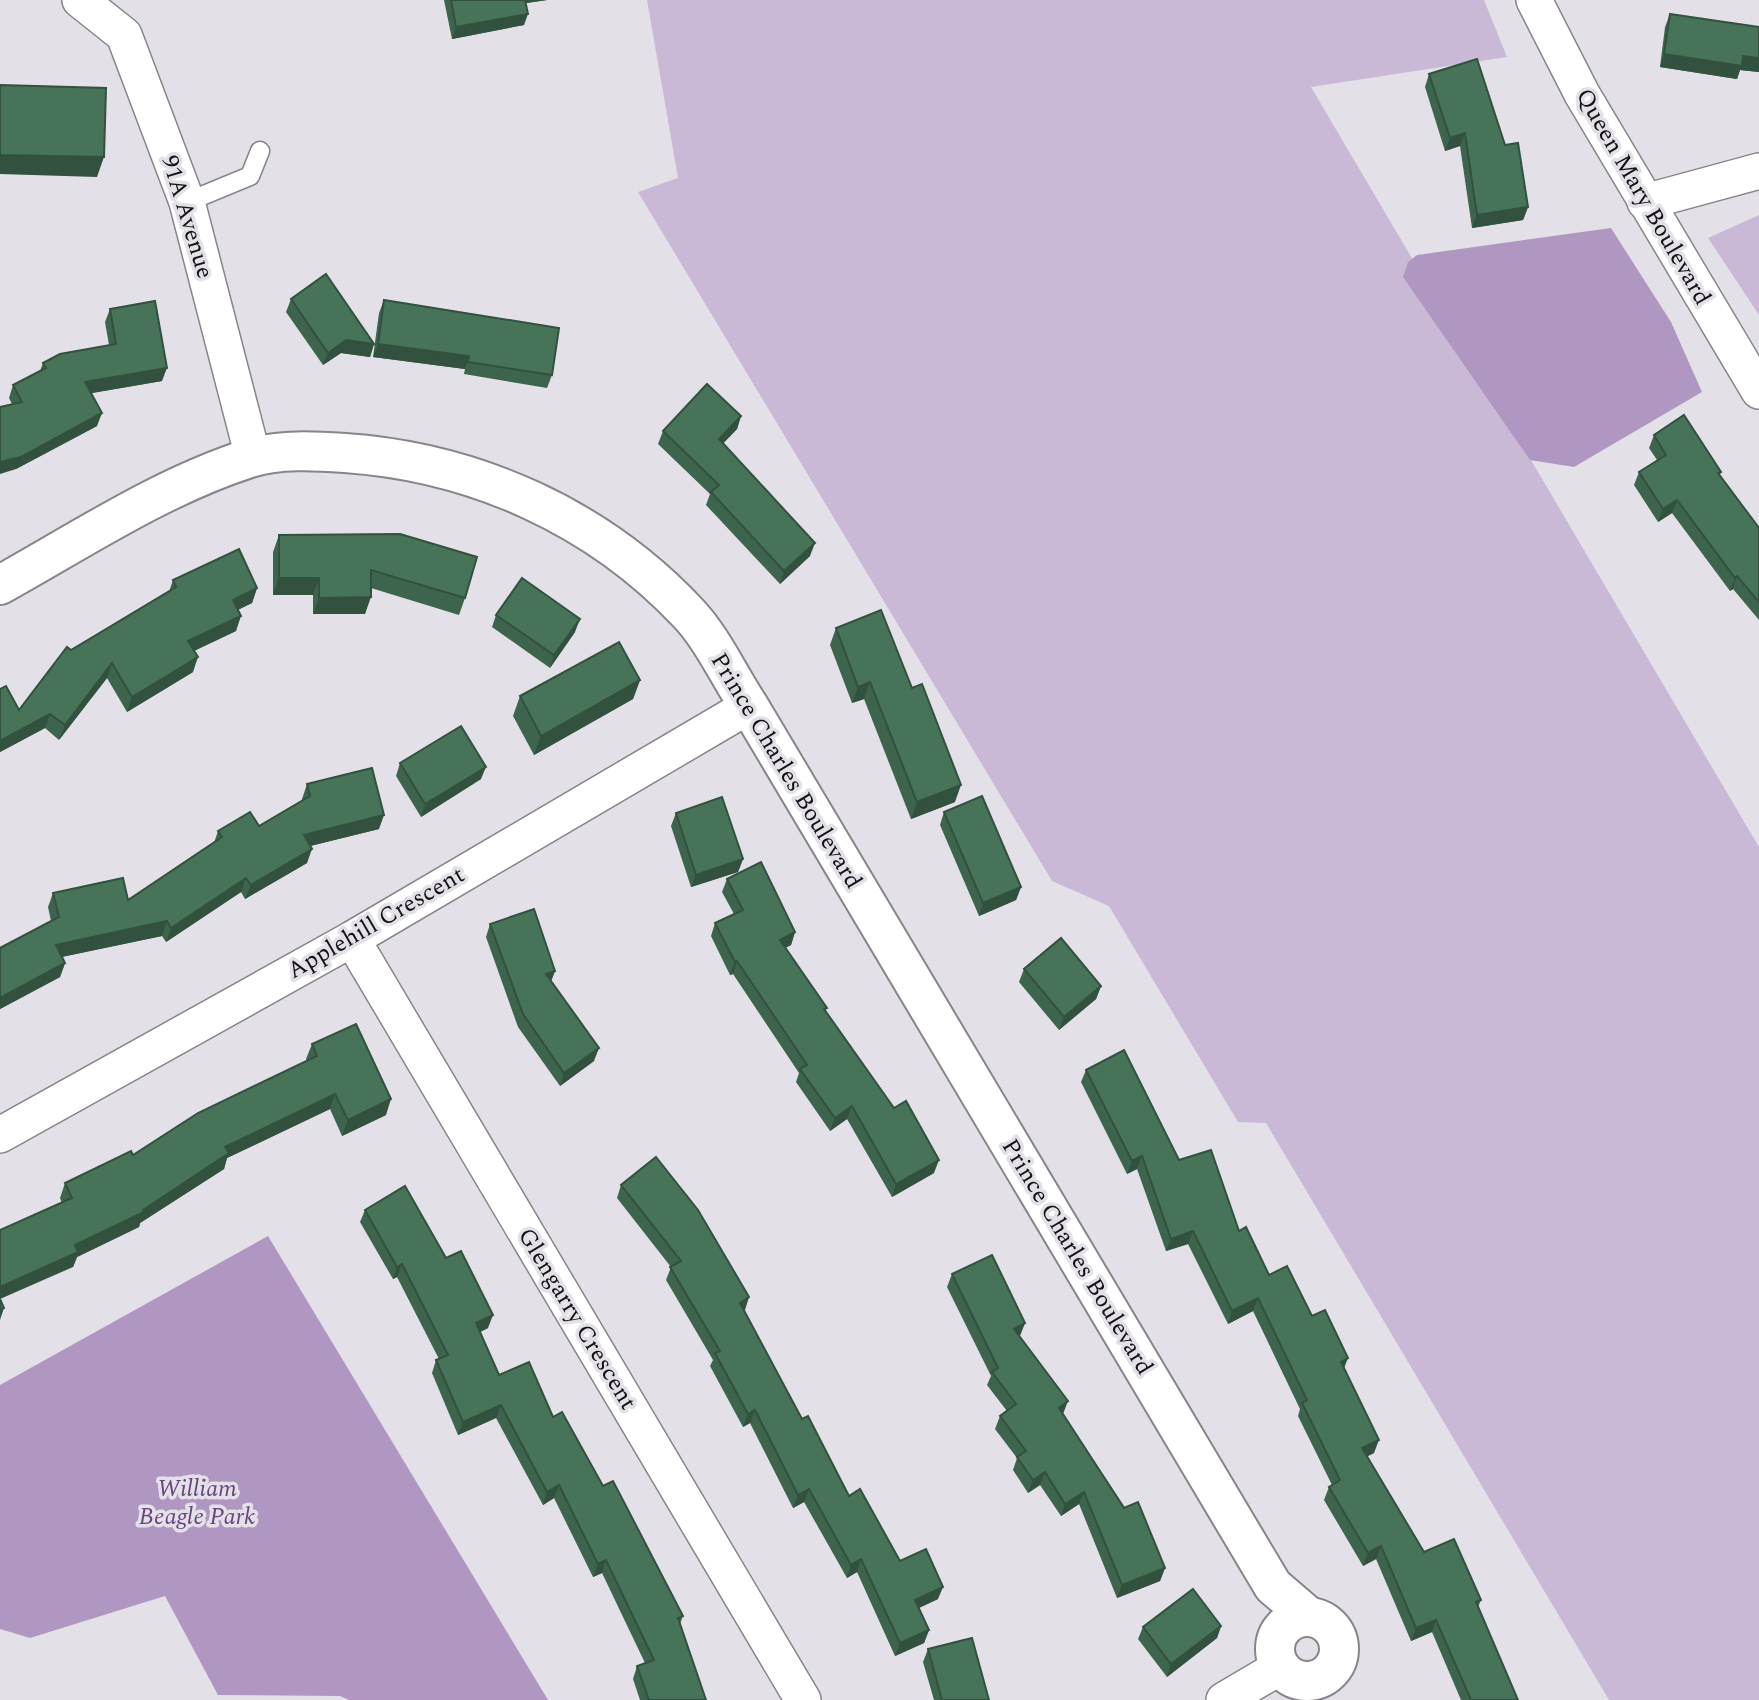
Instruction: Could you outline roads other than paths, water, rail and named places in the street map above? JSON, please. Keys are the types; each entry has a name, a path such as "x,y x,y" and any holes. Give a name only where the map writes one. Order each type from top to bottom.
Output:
{"street":[{"name":"91A Avenue","path":"80,0 124,35 187,202 253,457"},
{"name":"Queen Mary Boulevard","path":"1534,0 1582,94 1759,391"},
{"path":"1645,202 1759,171"},
{"name":"Prince Charles Boulevard","path":"0,585 146,504 203,476 253,457 314,450 379,455 450,470 523,495 588,529 649,575 690,615 748,706 1273,1586 1294,1623 1275,1650 1322,1682"},
{"name":"Applehill Crescent","path":"0,1135 352,939 748,706"},
{"name":"Glengarry Crescent","path":"352,939 803,1700"},
{"path":"1224,1700 1322,1682 1339,1642 1335,1632 1328,1624 1294,1623"}],"lane":[{"path":"187,202 250,176 260,151"}],"park label":[{"name":"William Beagle Park","path":"197,1503"}]}
